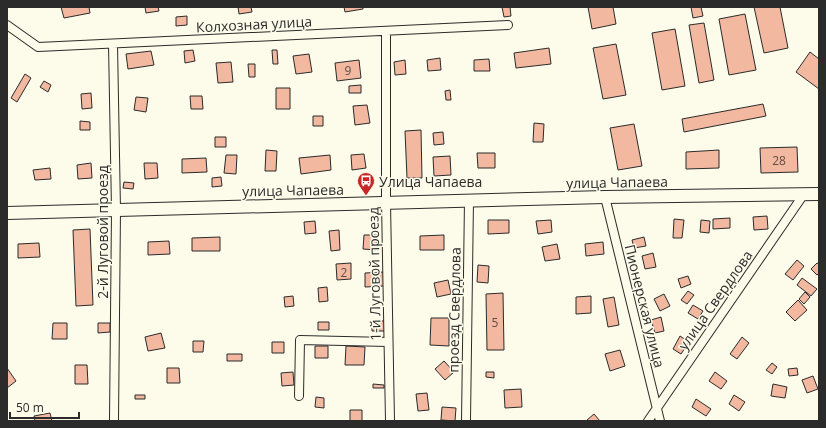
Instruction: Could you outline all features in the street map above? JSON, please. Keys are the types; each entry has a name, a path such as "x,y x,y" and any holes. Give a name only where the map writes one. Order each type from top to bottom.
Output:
{"street":[{"name":"Колхозная улица","path":"7,25 38,47 508,25"},
{"name":"1-й Луговой проезд","path":"386,30 386,203 390,421"},
{"name":"2-й Луговой проезд","path":"113,44 116,210 114,421"},
{"name":"улица Свердлова","path":"648,421 804,194"},
{"name":"улица Чапаева","path":"7,213 469,200 819,194"},
{"name":"Пионерская улица","path":"605,197 660,421"},
{"name":"проезд Свердлова","path":"466,421 469,200"},
{"path":"300,396 300,340 388,342"}],"building":[{"path":"61,7 89,7 90,13 64,18"},
{"path":"145,7 158,7 159,11 146,13"},
{"path":"238,7 251,7 252,12 239,14"},
{"path":"344,7 363,7 363,9 345,12"},
{"path":"502,7 510,7 511,16 504,17"},
{"path":"588,7 613,7 616,24 592,29"},
{"path":"691,7 701,7 703,16 693,18"},
{"path":"754,7 780,7 788,48 764,53"},
{"path":"745,14 756,70 729,75 719,19"},
{"path":"187,16 187,25 176,26 176,17"},
{"path":"704,23 714,80 699,83 689,25"},
{"path":"675,29 685,86 662,90 652,33"},
{"path":"616,44 626,95 603,99 593,48"},
{"path":"549,48 551,64 516,68 514,53"},
{"path":"193,50 195,61 185,63 184,51"},
{"path":"272,50 277,50 278,64 273,64"},
{"path":"151,51 154,65 128,69 126,54"},
{"path":"810,52 819,59 819,89 796,72"},
{"path":"309,54 312,72 296,74 293,56"},
{"path":"440,58 441,70 428,71 427,60"},
{"path":"489,59 490,71 474,71 474,60"},
{"path":"359,60 361,78 337,81 335,63"},
{"path":"405,60 406,74 395,75 394,62"},
{"path":"231,62 233,82 218,83 216,63"},
{"path":"248,64 255,64 255,77 249,77"},
{"path":"25,74 31,78 17,102 11,98"},
{"path":"44,81 51,85 48,92 40,87"},
{"path":"361,85 361,93 349,93 349,86"},
{"path":"276,88 290,88 290,109 276,109"},
{"path":"450,90 451,100 446,100 445,91"},
{"path":"91,93 92,108 82,109 81,94"},
{"path":"190,96 202,96 203,109 191,109"},
{"path":"136,97 148,98 146,112 134,110"},
{"path":"763,104 766,116 684,132 682,119"},
{"path":"367,105 370,123 355,125 353,106"},
{"path":"313,116 323,116 323,126 313,126"},
{"path":"80,121 90,122 90,130 80,130"},
{"path":"534,123 544,124 543,142 533,142"},
{"path":"634,124 642,166 618,170 610,128"},
{"path":"421,130 422,178 407,178 405,131"},
{"path":"443,132 444,144 434,145 433,133"},
{"path":"215,137 226,137 226,147 215,147"},
{"path":"797,147 798,172 761,173 760,148"},
{"path":"266,150 277,151 276,171 265,171"},
{"path":"719,150 719,168 686,169 686,152"},
{"path":"477,153 495,153 495,168 478,168"},
{"path":"364,154 366,168 352,170 351,155"},
{"path":"226,155 237,155 236,174 224,173"},
{"path":"330,155 331,170 301,174 299,158"},
{"path":"450,156 451,175 434,176 433,157"},
{"path":"206,158 207,172 182,173 182,159"},
{"path":"91,163 92,178 78,179 77,165"},
{"path":"144,163 157,163 158,178 145,179"},
{"path":"50,168 51,179 35,180 33,170"},
{"path":"221,177 222,186 212,187 212,178"},
{"path":"124,182 134,183 133,189 123,188"},
{"path":"767,216 768,229 754,230 753,217"},
{"path":"730,218 730,228 713,229 713,219"},
{"path":"674,219 684,220 682,238 673,238"},
{"path":"488,220 509,220 509,233 488,234"},
{"path":"551,220 552,232 538,234 536,221"},
{"path":"701,220 710,221 709,233 700,232"},
{"path":"315,221 316,233 305,234 304,222"},
{"path":"90,229 93,305 76,306 73,230"},
{"path":"339,230 340,250 331,251 329,231"},
{"path":"364,235 377,235 376,250 363,249"},
{"path":"444,235 444,250 420,250 420,236"},
{"path":"220,237 220,251 192,251 192,238"},
{"path":"644,237 646,246 634,248 632,240"},
{"path":"169,241 170,254 148,255 148,242"},
{"path":"603,242 604,254 586,256 585,244"},
{"path":"39,243 40,257 18,258 18,244"},
{"path":"557,244 560,259 545,261 542,247"},
{"path":"653,253 656,267 645,269 642,256"},
{"path":"797,260 804,266 793,280 785,274"},
{"path":"351,263 351,279 337,280 336,264"},
{"path":"817,263 819,264 819,273 817,275 811,269"},
{"path":"478,265 489,266 488,283 477,282"},
{"path":"384,272 384,286 365,287 365,273"},
{"path":"688,276 691,284 681,288 678,279"},
{"path":"802,278 817,289 811,296 797,285"},
{"path":"448,280 451,294 437,297 434,283"},
{"path":"327,287 328,301 319,302 318,288"},
{"path":"688,291 694,295 687,304 681,300"},
{"path":"805,292 810,297 804,304 799,299"},
{"path":"503,293 504,350 487,350 486,294"},
{"path":"664,294 670,306 660,311 654,299"},
{"path":"293,296 294,306 285,307 284,297"},
{"path":"591,296 591,313 576,314 576,297"},
{"path":"614,297 619,325 608,327 603,299"},
{"path":"798,300 807,310 795,321 786,312"},
{"path":"693,305 703,311 698,319 688,313"},
{"path":"661,317 664,331 655,333 651,320"},
{"path":"431,318 449,318 449,346 430,345"},
{"path":"372,321 386,321 386,331 372,331"},
{"path":"318,322 329,322 329,330 318,330"},
{"path":"53,323 67,323 67,339 52,339"},
{"path":"98,323 110,323 110,332 98,333"},
{"path":"161,333 165,348 148,351 145,337"},
{"path":"680,336 689,342 681,354 673,349"},
{"path":"742,337 749,343 737,359 730,354"},
{"path":"193,341 204,341 203,352 193,352"},
{"path":"272,342 284,342 284,353 272,353"},
{"path":"315,346 328,346 328,358 315,358"},
{"path":"346,346 365,347 364,365 345,365"},
{"path":"620,350 625,366 610,371 605,354"},
{"path":"227,354 242,354 242,361 227,361"},
{"path":"444,361 454,372 445,380 435,369"},
{"path":"772,363 777,367 772,374 766,370"},
{"path":"75,365 87,365 88,384 75,384"},
{"path":"7,368 16,381 7,388"},
{"path":"167,368 179,368 180,383 167,383"},
{"path":"797,368 798,375 789,376 788,369"},
{"path":"293,372 294,385 282,386 281,373"},
{"path":"486,372 494,372 494,378 486,377"},
{"path":"715,372 727,381 721,389 709,381"},
{"path":"813,376 818,389 807,393 802,380"},
{"path":"373,384 384,385 384,388 373,388"},
{"path":"773,384 787,387 785,398 771,396"},
{"path":"521,389 522,407 505,408 504,390"},
{"path":"427,393 429,410 418,411 416,394"},
{"path":"135,395 145,395 145,399 135,399"},
{"path":"734,395 745,402 739,411 729,404"},
{"path":"316,397 324,398 324,408 315,407"},
{"path":"696,399 711,409 706,416 692,407"},
{"path":"442,407 456,408 455,421 441,420"},
{"path":"350,410 362,410 362,421 350,421"},
{"path":"50,413 52,421 35,421 34,416"},
{"path":"594,414 600,421 587,420"}],"place":[{"name":"Улица Чапаева","path":"366,196"}]}
